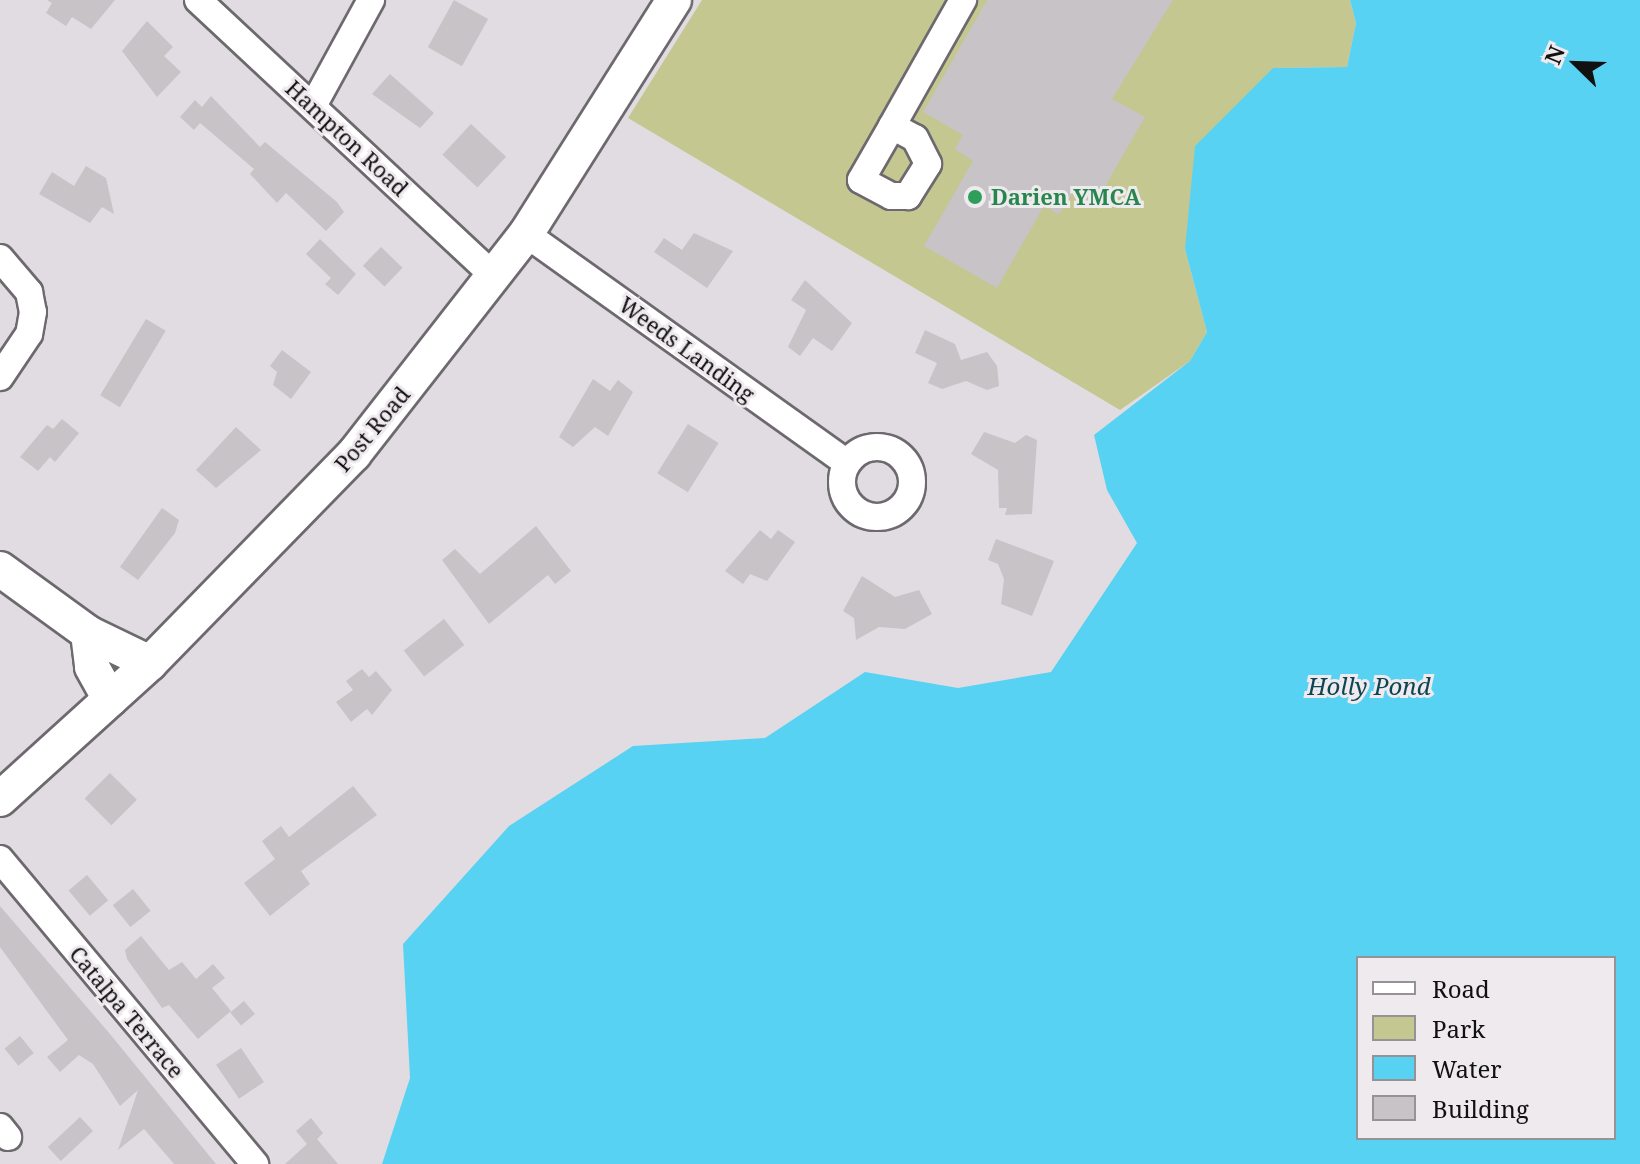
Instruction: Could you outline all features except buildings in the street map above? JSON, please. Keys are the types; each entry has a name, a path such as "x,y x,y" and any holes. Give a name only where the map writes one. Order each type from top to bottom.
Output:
{"main road":[{"name":"Post Road","path":"0,799 150,663 354,454 526,234 674,0"},
{"path":"0,569 88,633 150,663"},
{"path":"88,633 92,667 110,699"}],"street":[{"name":"Hampton Road","path":"198,0 495,277"},
{"path":"313,106 371,0"},
{"path":"892,126 922,149 928,164 920,184 908,196 891,196 861,180 963,0"},
{"name":"Weeds Landing","path":"526,234 847,463"},
{"path":"0,258 29,292 33,312 29,334 0,377"},
{"name":"Catalpa Terrace","path":"0,859 255,1164"}],"green space":[{"name":"Darien YMCA","path":"702,0 1350,0 1356,23 1347,67 1273,68 1185,249 1207,332 1190,361 1120,410 628,118"}],"water":[{"name":"Holly Pond","path":"1350,0 1640,0 1640,1164 382,1164 410,1078 403,944 509,826 633,746 765,738 865,672 958,688 1051,672 1137,543 1107,490 1094,435 1190,361 1207,332 1185,249 1195,146 1273,68 1347,67 1356,23"}],"place":[{"name":"Darien YMCA","path":"975,197"}]}
